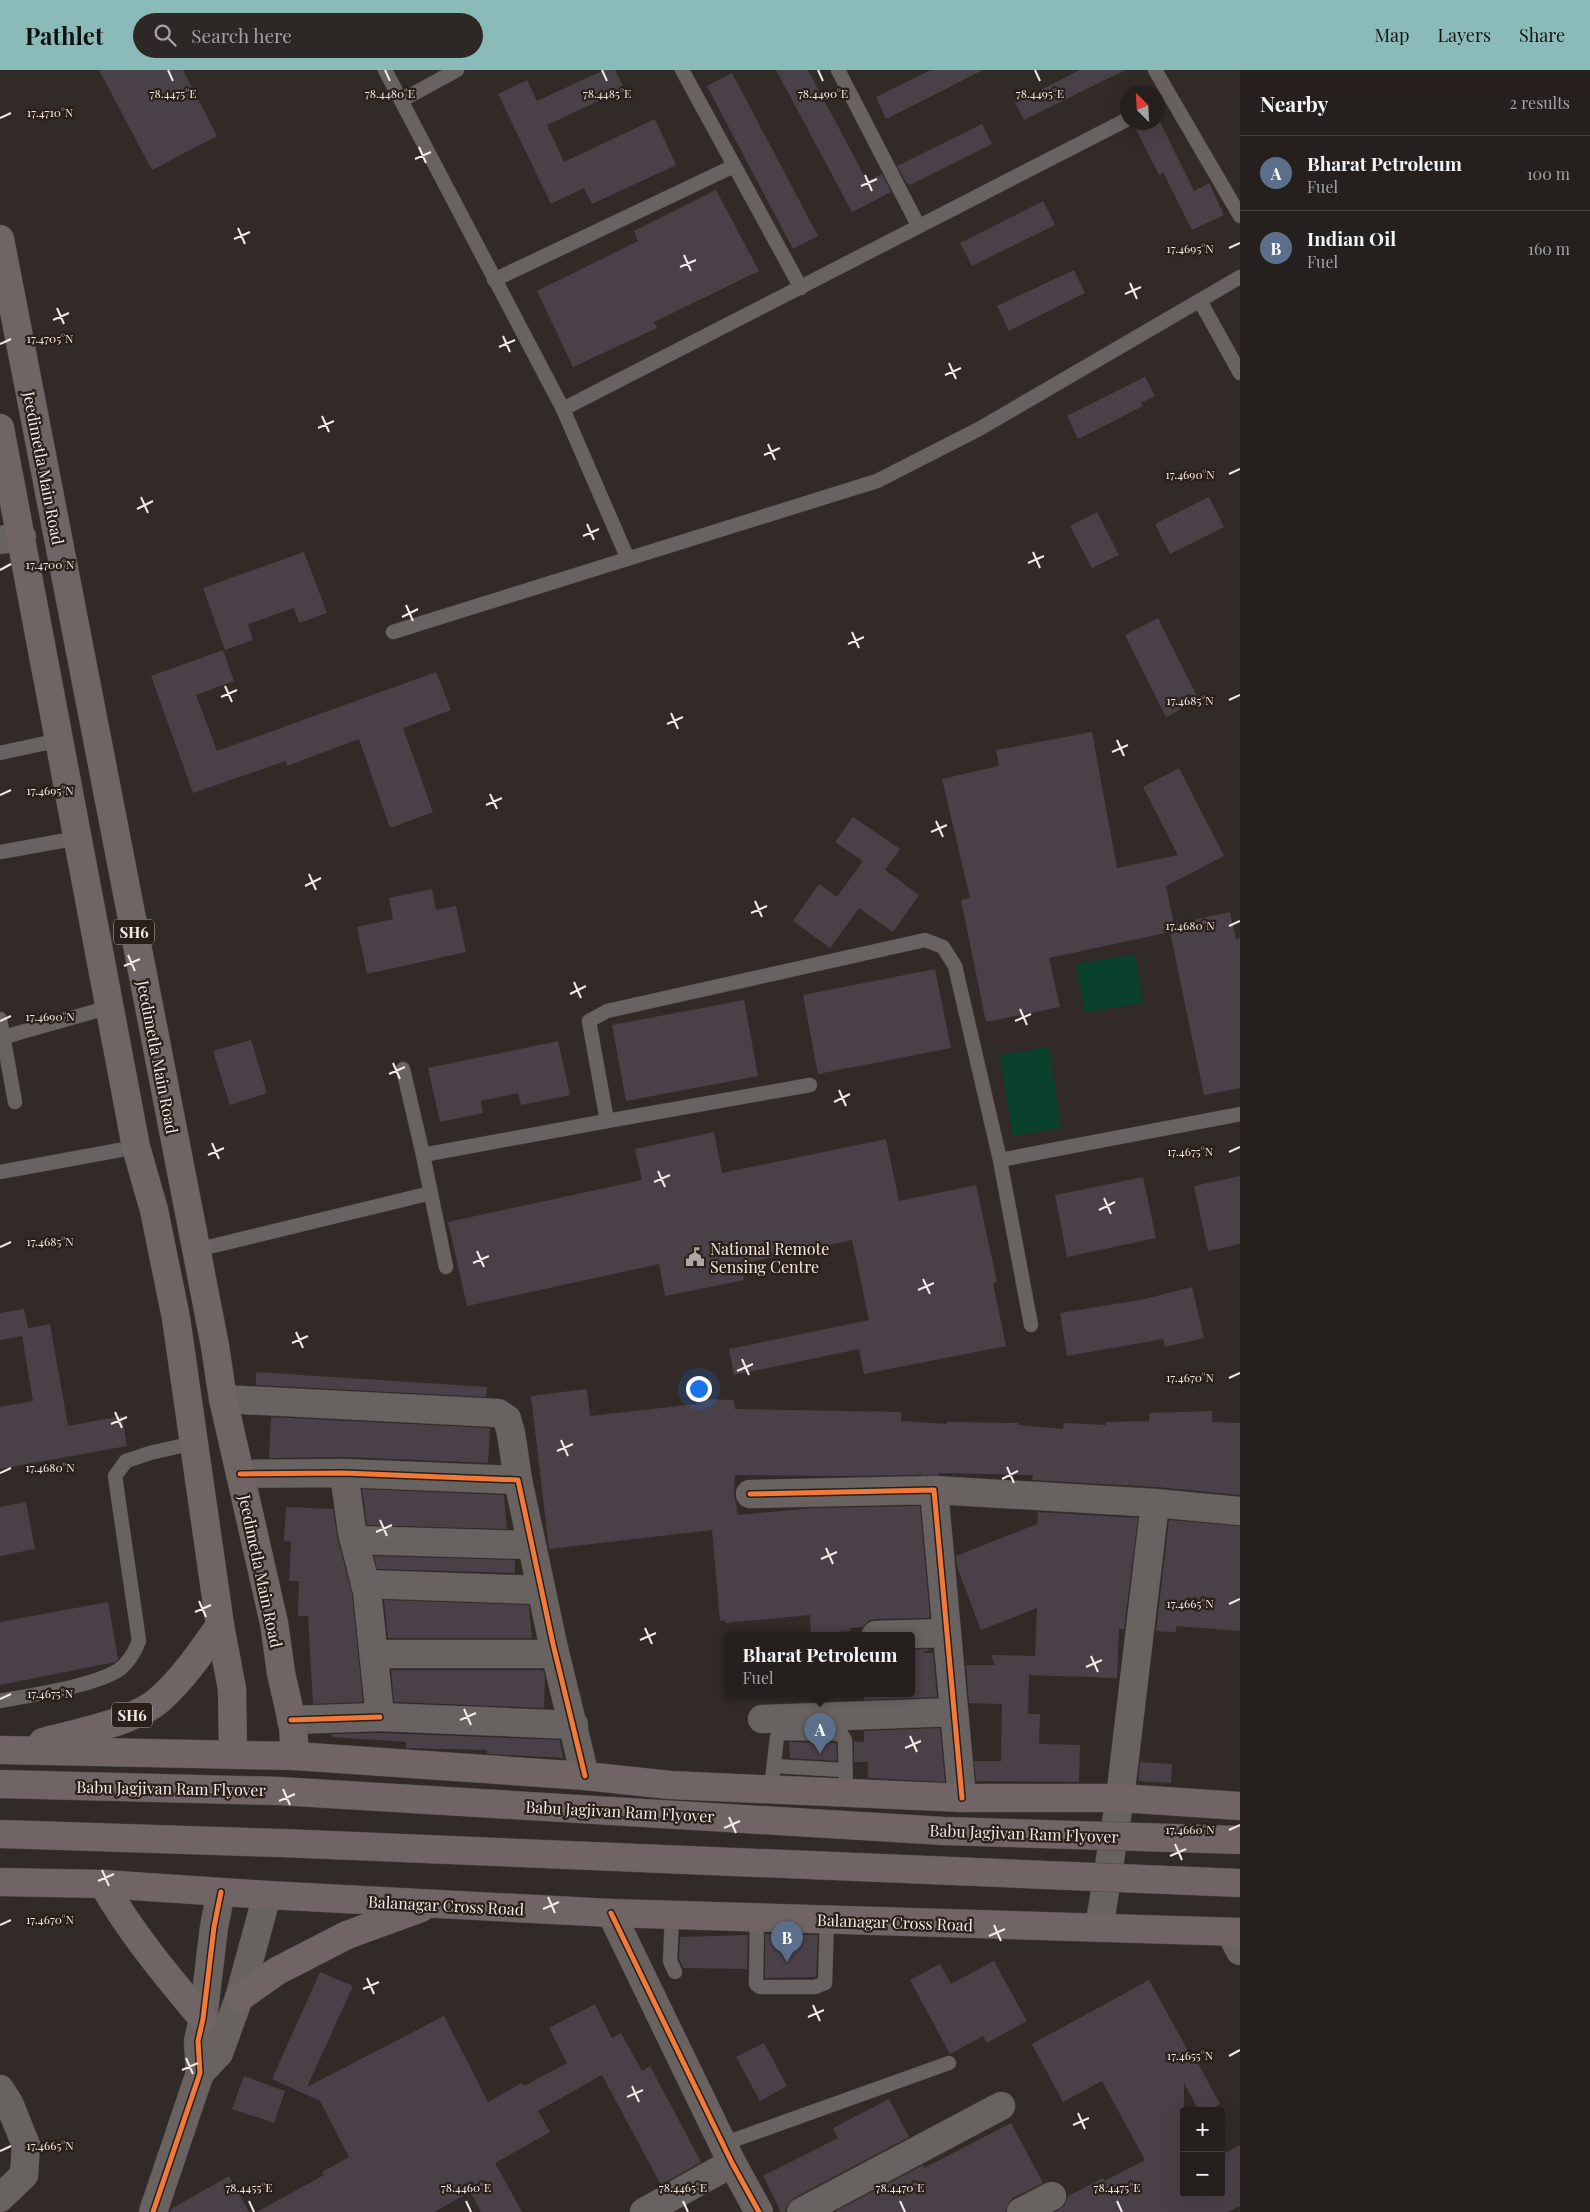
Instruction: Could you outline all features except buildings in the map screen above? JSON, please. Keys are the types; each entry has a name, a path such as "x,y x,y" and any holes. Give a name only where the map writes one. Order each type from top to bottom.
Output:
{"main road":[{"name":"Jeedimetla Main Road","path":"0,239 215,1346 223,1399 274,1623 296,1756"},
{"name":"SH6","path":"0,428 10,529 58,732 136,1147 154,1210 174,1309 220,1625 232,1689 233,1753"},
{"path":"58,732 92,716"},
{"name":"SH6","path":"5,1750 96,1728 135,1714 158,1701 184,1673 220,1625"},
{"path":"5,1750 233,1753 585,1776 670,1785 772,1778 845,1781 962,1798 1120,1798 1240,1806"},
{"name":"Babu Jagjivan Ram Flyover","path":"0,1784 279,1790 944,1831 1240,1840"},
{"path":"0,1834 301,1844 1240,1883"},
{"name":"Balanagar Cross Road","path":"0,1882 103,1884 267,1895 611,1913 1099,1928 1237,1938"},
{"path":"103,1884 120,1914 155,1962 203,2019"},
{"path":"240,1998 277,1971 347,1935 431,1904"}],"street":[{"path":"223,1399 498,1413 507,1419 531,1545 585,1776"},
{"path":"240,1474 344,1473 518,1480"},
{"path":"344,1473 354,1540 365,1584 380,1717"},
{"path":"934,1490 962,1798"},
{"path":"750,1494 934,1490 1156,1503 1240,1511"},
{"path":"1099,1928 1120,1798 1156,1503"},
{"path":"354,1540 531,1545"},
{"path":"365,1584 541,1590"},
{"path":"915,1634 947,1633"},
{"path":"374,1654 555,1654"},
{"path":"762,1719 954,1712"},
{"path":"291,1720 380,1717 574,1725"},
{"path":"156,2210 200,2073 198,2041 203,2019 214,1927 221,1892"},
{"path":"200,2073 219,2053 240,1998 267,1895"},
{"path":"611,1913 728,2153 760,2212"},
{"path":"0,2089 9,2103 26,2145 24,2175 0,2198"},
{"path":"801,2212 1000,2106"},
{"path":"644,2212 728,2153"},
{"path":"1020,2212 1052,2196"}],"lane":[{"path":"385,70 494,280 564,409 628,559"},
{"path":"402,100 457,70"},
{"path":"682,70 801,288"},
{"path":"1155,70 1159,85"},
{"path":"842,72 918,225"},
{"path":"1165,103 1240,216"},
{"path":"564,409 801,288 918,225 1120,123"},
{"path":"494,280 734,166"},
{"path":"393,632 876,481 979,429 1240,276"},
{"path":"1200,301 1240,373"},
{"path":"0,753 58,732"},
{"path":"0,852 78,838"},
{"path":"607,1121 589,1021 607,1011 925,940 943,947 955,966 1000,1160 1031,1325"},
{"path":"4,1037 110,1007"},
{"path":"0,1018 15,1102"},
{"path":"403,1070 446,1267"},
{"path":"423,1155 810,1085"},
{"path":"1000,1160 1240,1114"},
{"path":"0,1172 136,1147"},
{"path":"196,1250 431,1193"},
{"path":"0,1701 92,1681 120,1669 133,1654 139,1641 115,1476 126,1461 150,1452 194,1443"},
{"path":"772,1778 777,1737 781,1733 840,1734 845,1740 845,1781"},
{"path":"672,1915 670,1961 675,1972"},
{"path":"753,1917 756,1984 760,1987 815,1986 825,1982 827,1919"},
{"path":"748,1973 750,1970 753,1917"},
{"path":"728,2153 948,2063"}],"green space":[{"path":"1135,954 1143,1003 1084,1012 1076,964"},
{"path":"1049,1047 1061,1128 1013,1136 999,1055"}],"cycle path":[{"path":"240,1474 344,1473 518,1480 553,1644 585,1776"},
{"path":"750,1494 934,1490 962,1798"},
{"path":"291,1720 380,1717"},
{"path":"153,2212 200,2073 198,2041 203,2019 214,1927 221,1892"},
{"path":"611,1913 732,2163 759,2212"}],"place":[{"name":"National Remote Sensing Centre","path":"695,1257"},
{"name":"Bharat Petroleum","path":"820,1754"},
{"name":"Indian Oil","path":"787,1962"}]}
